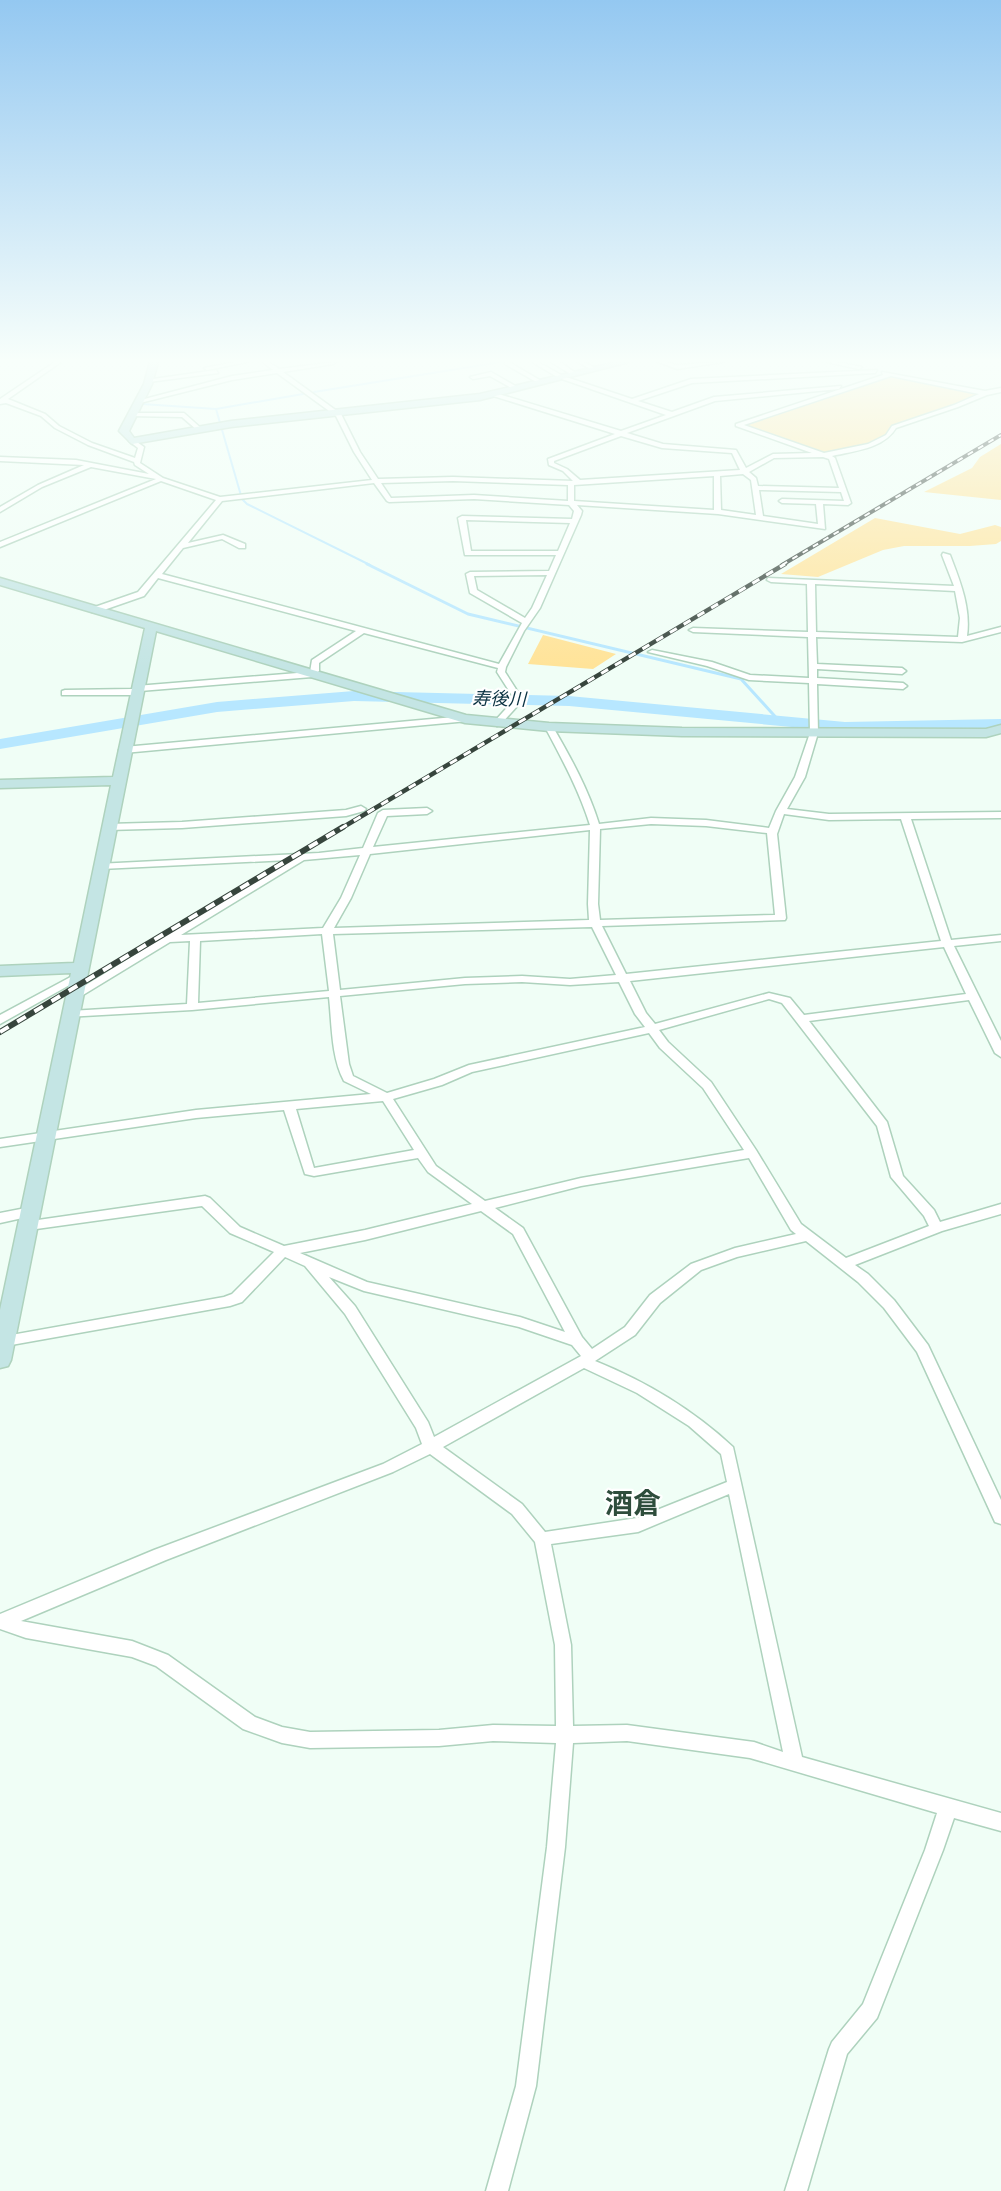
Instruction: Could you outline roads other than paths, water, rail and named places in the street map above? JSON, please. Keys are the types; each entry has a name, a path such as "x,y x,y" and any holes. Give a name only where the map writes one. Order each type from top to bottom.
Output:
{"street":[{"path":"80,464 159,478 220,499 377,481 460,479 575,482 744,472 758,464"},
{"path":"137,464 159,478"},
{"path":"365,464 389,500 474,497 718,512 822,527 819,502"},
{"path":"552,464 565,470 575,482"},
{"path":"740,464 744,472 754,479 760,518"},
{"path":"782,501 848,503 834,464"},
{"path":"0,510 40,486 92,465"},
{"path":"717,474 718,512"},
{"path":"0,545 159,478"},
{"path":"571,503 575,482"},
{"path":"756,488 844,490"},
{"path":"780,489 784,520"},
{"path":"95,610 141,594 220,499"},
{"path":"497,723 517,700 501,672 502,667 524,625 536,609 553,573 578,511 571,503"},
{"path":"524,625 473,591 462,518 574,521"},
{"path":"182,546 224,537 242,546"},
{"path":"468,553 561,553"},
{"path":"946,555 958,589 964,620 962,640"},
{"path":"470,574 553,573"},
{"path":"156,575 502,667"},
{"path":"771,580 958,589"},
{"path":"0,581 397,701 465,719 549,727 814,727 986,733 1001,729"},
{"path":"170,939 327,930 781,918 773,831 800,777 814,727 811,582"},
{"path":"151,627 129,722 30,1219 1,1348 237,1298 283,1251 486,1206 581,1182 752,1153"},
{"path":"693,630 962,640 978,633 1001,629"},
{"path":"312,674 315,671 315,662 361,631"},
{"path":"652,652 709,664 749,677 903,686"},
{"path":"812,666 902,671"},
{"path":"65,693 136,690 312,674"},
{"path":"124,750 465,719"},
{"path":"549,727 579,783 595,826 592,904 595,923 651,1029 664,1046 707,1085 752,1153 796,1227 889,1304 923,1349 1001,1516"},
{"path":"0,784 117,781"},
{"path":"108,827 245,821 346,813 361,809"},
{"path":"427,810 383,813 368,852 327,930 343,1064 348,1078 386,1097 432,1169 518,1231 586,1359 660,1397 705,1430 728,1451 794,1763"},
{"path":"781,811 829,817 1001,815"},
{"path":"905,816 947,943 1001,1053"},
{"path":"101,866 301,858 651,821 706,823 773,831"},
{"path":"74,996 301,858"},
{"path":"192,1007 195,938"},
{"path":"70,1015 192,1007 465,981 522,979 570,982 624,978 1001,938"},
{"path":"0,971 79,972"},
{"path":"0,1020 79,972"},
{"path":"0,1143 47,1134 196,1114 386,1097 438,1082 469,1069 651,1029 769,996 786,1000 883,1125 897,1177 929,1213 937,1228"},
{"path":"800,1019 974,996"},
{"path":"288,1106 309,1171 421,1153"},
{"path":"0,1218 30,1219 206,1201 235,1230 364,1286 520,1322 577,1341"},
{"path":"843,1264 937,1228 1001,1209"},
{"path":"1,1621 160,1555 388,1468 586,1359 630,1331 655,1299 696,1267 735,1253 808,1236"},
{"path":"310,1263 350,1310 423,1426 430,1446 517,1509 542,1539 563,1645 565,1735 556,1847 526,2086 497,2191"},
{"path":"542,1539 638,1525 735,1485"},
{"path":"1,1621 26,1631 132,1648 162,1660 249,1723 282,1735 310,1740 439,1738 493,1733 565,1735 627,1733 754,1750 1001,1822"},
{"path":"796,2191 839,2049 870,2011 934,1850 948,1808"}],"waterway":[{"path":"232,464 242,499 247,504 370,565"},
{"path":"367,564 468,614 741,679 781,723"},
{"name":"寿後川","path":"0,744 217,707 354,696 569,701 781,723 845,727 1001,724"}],"railway":[{"path":"782,565 952,464"},
{"path":"340,829 785,564"},
{"path":"0,1032 343,827"}],"district":[{"name":"酒倉","path":"633,1503"}]}
